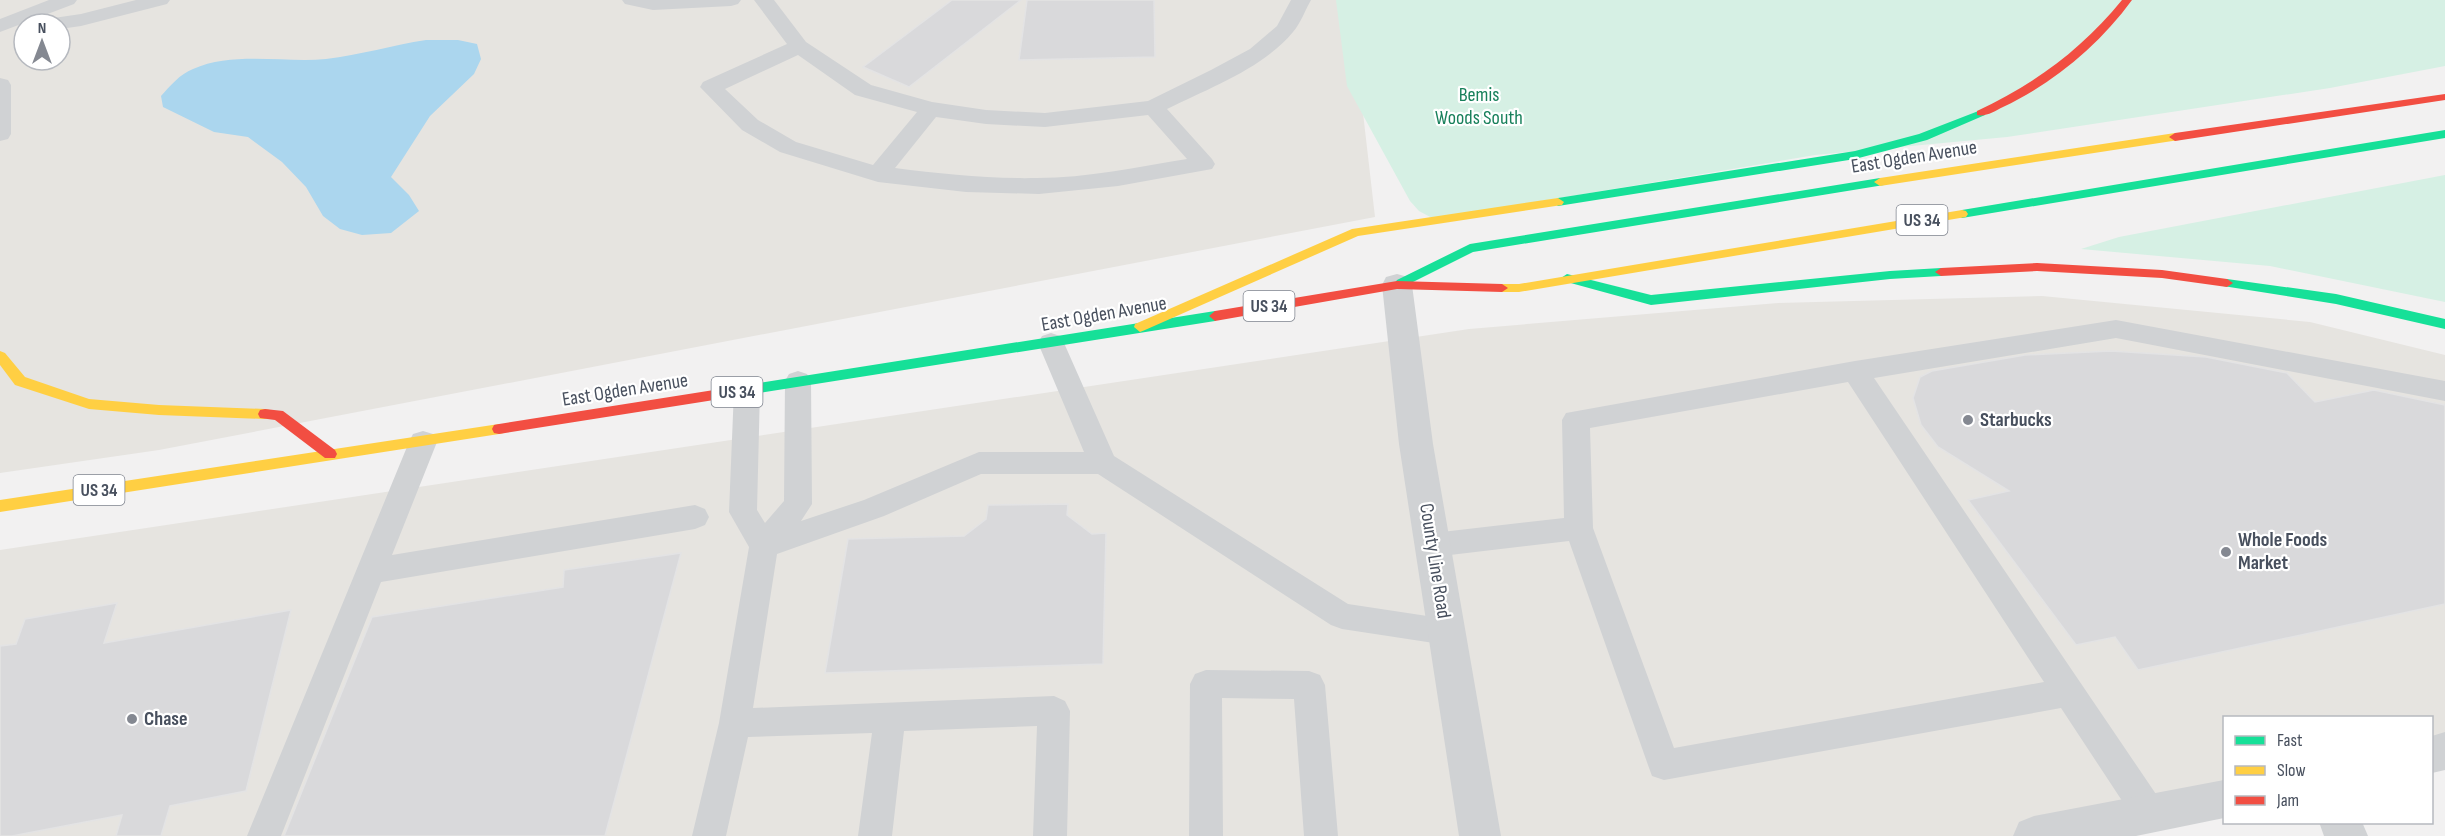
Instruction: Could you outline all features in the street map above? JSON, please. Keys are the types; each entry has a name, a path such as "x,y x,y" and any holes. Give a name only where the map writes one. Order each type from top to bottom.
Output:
{"main road":[{"path":"1140,327 1356,232 1636,191 1855,155 1923,137 2012,100 2059,69 2104,30 2127,0"},
{"name":"East Ogden Avenue","path":"1397,285 1470,248 1962,169 2445,97"},
{"name":"East Ogden Avenue","path":"0,506 1051,343 1397,285 1519,288 1567,278 2445,134"},
{"path":"1567,278 1651,300 1890,275 2037,267 2162,274 2336,299 2445,324"},
{"path":"0,356 20,381 89,404 159,410 278,415 330,454"}],"street":[{"name":"County Line Road","path":"1397,285 1416,444 1480,836"},
{"path":"2034,836 2223,799"}],"lane":[{"path":"0,28 67,0"},
{"path":"72,21 160,0"},
{"path":"632,0 653,4 731,0"},
{"path":"764,0 799,46 863,90 931,109 986,117 1045,120 1153,107 1220,75 1257,53 1285,29 1301,0"},
{"path":"799,46 711,87 750,125 788,147 878,174 966,184 1039,186 1118,178 1204,164 1153,107"},
{"path":"0,85 0,134"},
{"path":"878,174 931,109"},
{"path":"2069,692 1664,765 1579,528 1576,420 1855,371 2116,329 2445,391"},
{"path":"1051,343 1103,463"},
{"path":"1855,371 2150,814"},
{"path":"709,836 735,723 764,546 798,504 798,381"},
{"path":"747,390 743,512 764,546"},
{"path":"264,836 423,442"},
{"path":"764,546 874,508 980,463 1103,463 1342,616 1447,632"},
{"path":"371,571 695,517"},
{"path":"1433,545 1579,528"},
{"path":"1206,836 1206,684 1309,685 1321,836"},
{"path":"735,723 1054,711 1050,836"},
{"path":"875,836 890,717"}],"shaded area":[{"path":"0,0 1350,0 1375,217 159,450 0,473"},
{"path":"2042,296 2310,322 2445,355 2445,756 2433,758 2433,716 2223,716 2223,803 2069,836 0,836 0,550 1469,329 1778,303"}],"green space":[{"name":"Bemis Woods South","path":"1336,0 2445,0 2445,66 2330,88 2007,137 1815,155 1434,219 1419,211 1410,201 1347,86"},
{"path":"2445,175 2445,302 2270,266 2081,249 2119,237"}],"water":[{"path":"426,40 458,40 477,44 481,59 474,74 430,116 391,177 409,195 419,211 391,233 362,235 340,229 323,216 306,187 282,162 248,137 214,132 163,107 161,96 175,81 188,71 208,64 242,59 326,59"}],"building":[{"path":"952,0 1021,0 909,87 863,67"},
{"path":"1027,0 1154,0 1155,57 1019,60"},
{"name":"Whole Foods Market","path":"2111,351 2206,357 2287,373 2315,402 2374,390 2445,405 2445,604 2138,670 2115,637 2076,645 1968,500 2009,491 1938,447 1921,425 1913,398 1920,377 1932,371 2025,355"},
{"path":"1068,504 1067,515 1092,534 1106,533 1103,664 825,673 848,539 964,536 986,519 988,505"},
{"path":"681,553 605,836 284,836 372,617 563,587 564,570"},
{"name":"Chase","path":"117,603 104,643 291,610 246,791 170,806 161,836 116,836 122,815 12,836 0,836 0,646 16,644 25,619"}],"traffic: fast":[{"path":"1558,202 1855,155 1923,137 1981,113"},
{"path":"1962,214 2445,134"},
{"path":"1401,283 1470,248 1880,182"},
{"path":"1567,278 1651,300 1890,275 1941,272"},
{"path":"2227,283 2336,299 2445,324"},
{"path":"733,392 1215,316"}],"traffic: slow":[{"path":"1880,182 2175,137"},
{"path":"1140,327 1356,232 1558,202"},
{"path":"1502,288 1519,288 1962,214"},
{"path":"0,356 20,381 89,404 159,410 265,414"},
{"path":"0,506 499,429"}],"traffic: jam":[{"path":"1981,113 2024,92 2062,66 2096,36 2127,0"},
{"path":"2175,137 2445,97"},
{"path":"1941,272 2037,267 2162,274 2227,283"},
{"path":"1215,316 1397,285 1502,288"},
{"path":"499,429 733,392"},
{"path":"265,414 278,415 330,454"}],"place":[{"name":"Starbucks","path":"1968,420"},
{"name":"Whole Foods Market","path":"2226,552"},
{"name":"Chase","path":"132,719"}]}
